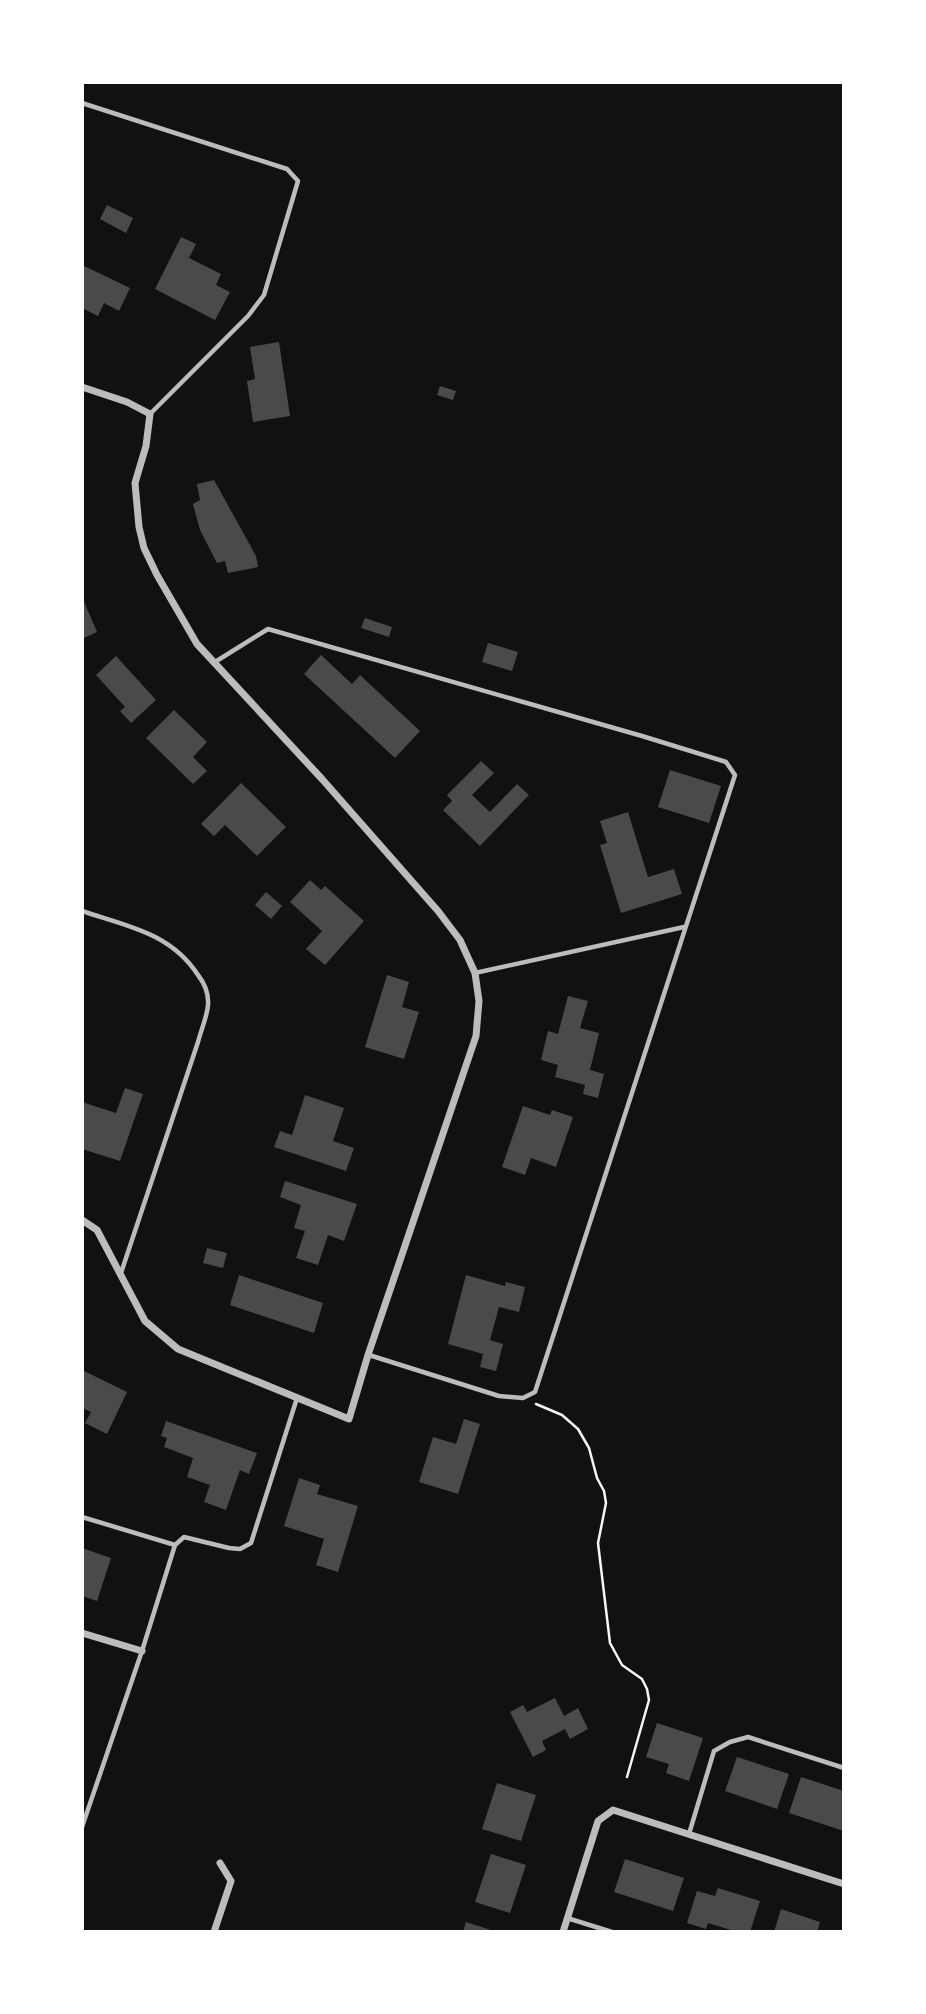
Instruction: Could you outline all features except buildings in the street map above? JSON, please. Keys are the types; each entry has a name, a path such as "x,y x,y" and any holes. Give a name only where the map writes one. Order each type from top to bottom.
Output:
{"street":[{"path":"82,387 127,402 150,414 146,446 135,483 139,527 144,548 157,575 197,644 322,779 438,911 460,940 475,974 479,1002 476,1035 349,1419 178,1349 145,1321 97,1230 82,1220"},
{"path":"82,1633 142,1651"},
{"path":"563,1932 598,1821 613,1810 844,1884"},
{"path":"214,1932 231,1881 220,1863"}],"lane":[{"path":"82,103 287,169 298,181 264,295 248,316 150,414"},
{"path":"215,662 268,629 726,762 735,775 535,1392 523,1398 499,1396 368,1355"},
{"path":"82,911 162,938 179,951 194,968 206,987 208,996 198,1042 121,1275"},
{"path":"475,974 685,927"},
{"path":"82,1827 175,1545 184,1537 229,1548 240,1549 250,1544 297,1398"},
{"path":"82,1517 175,1545"},
{"path":"689,1834 714,1751 730,1742 748,1737 844,1768"},
{"path":"566,1917 612,1932"}],"path":[{"path":"523,1398 562,1415 578,1429 589,1448 597,1478 604,1491 606,1503 598,1543 610,1643 622,1665 642,1679 649,1700 627,1777"}]}
